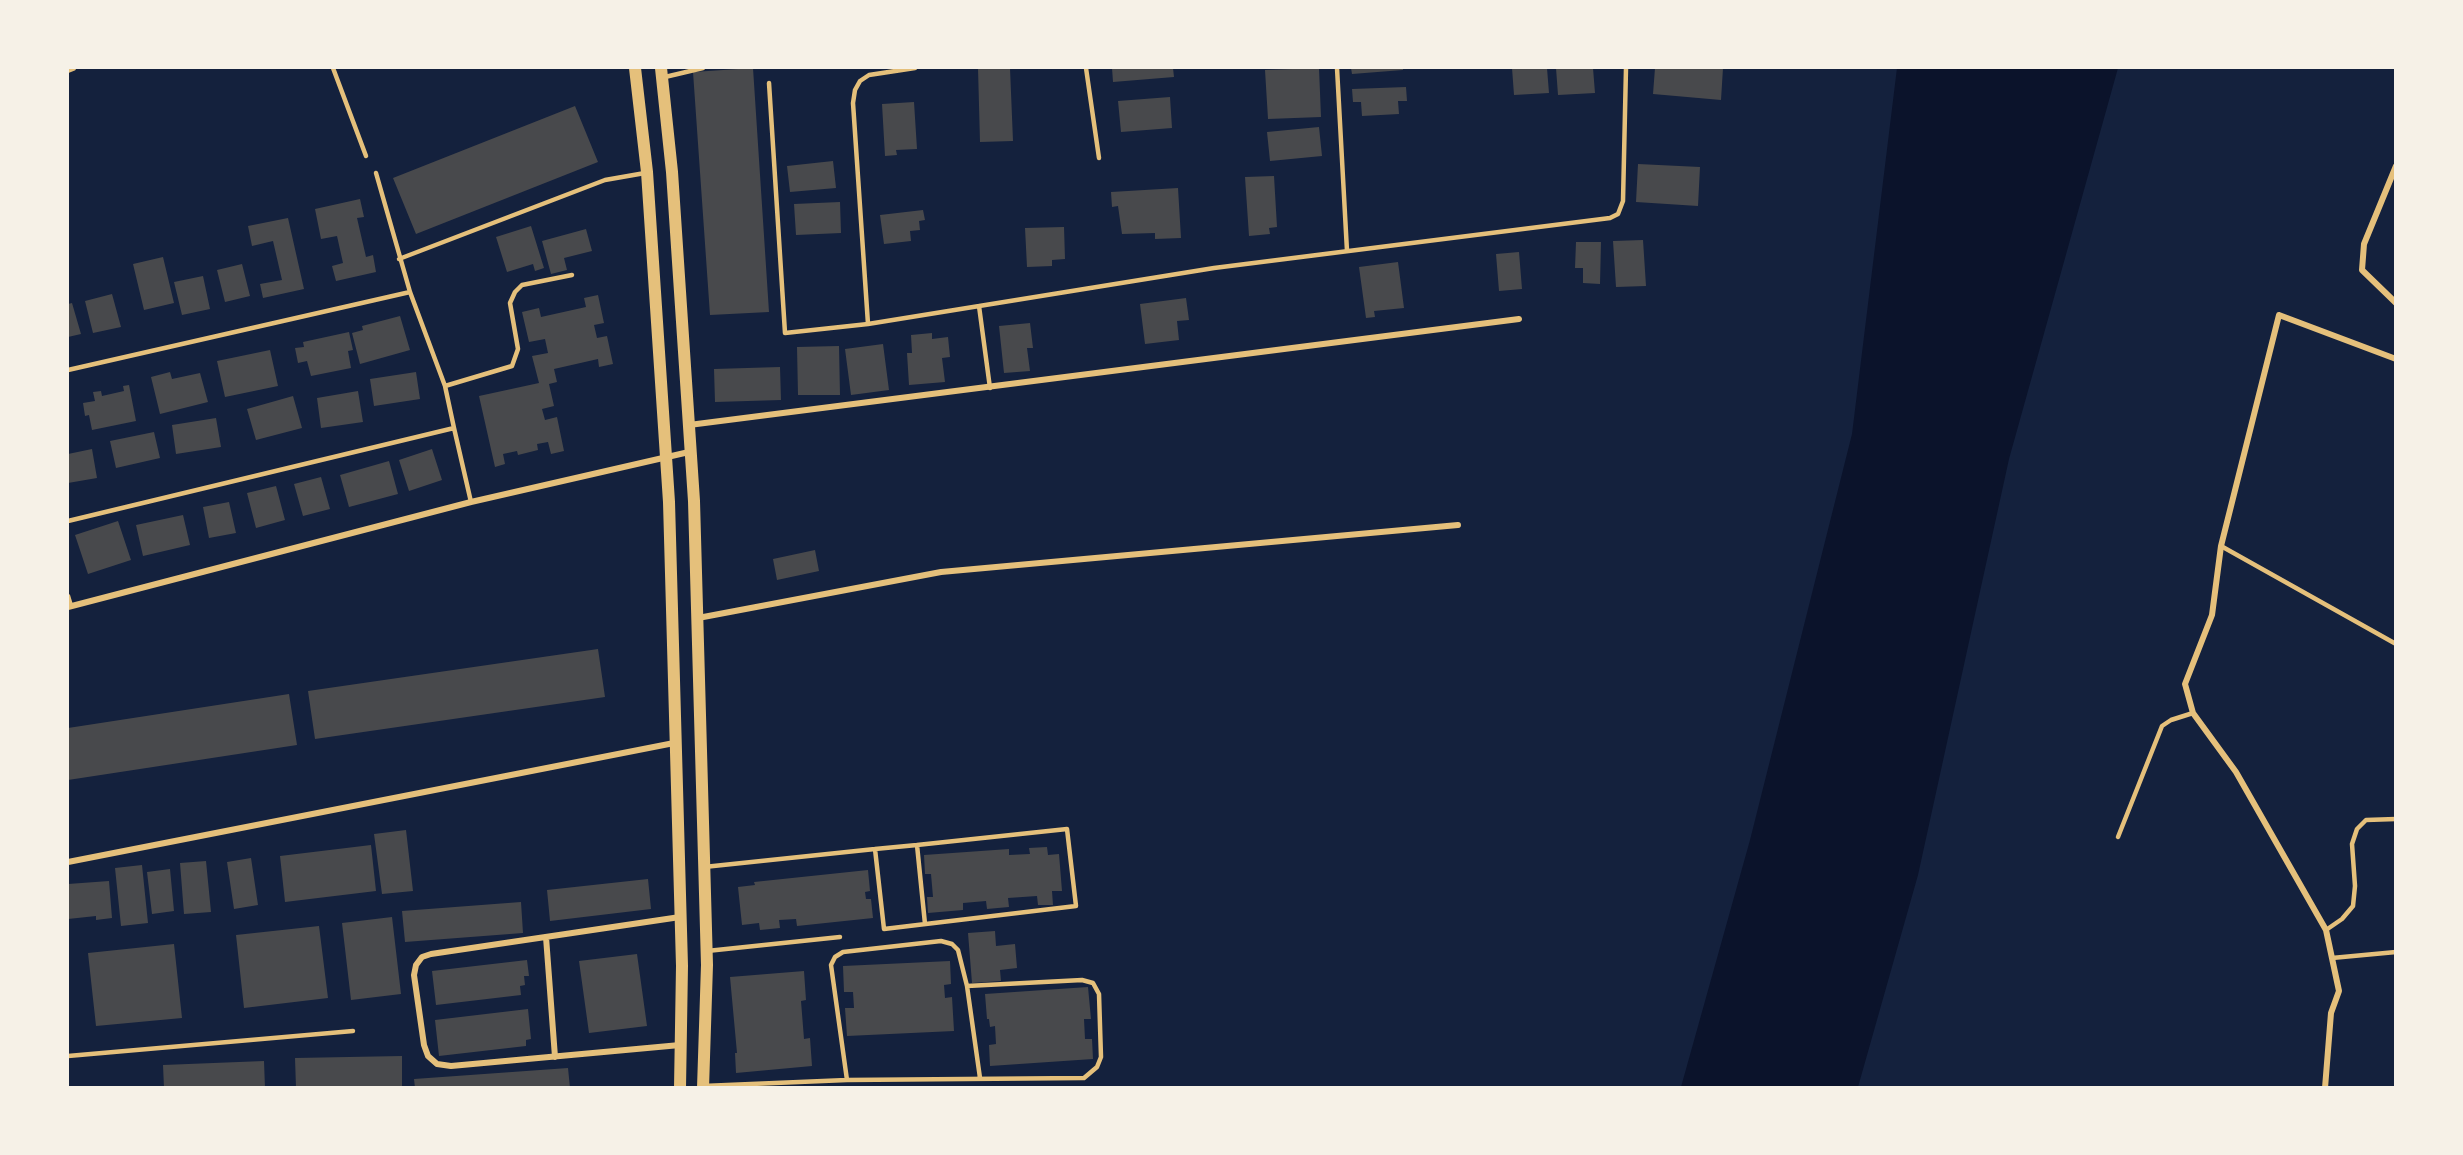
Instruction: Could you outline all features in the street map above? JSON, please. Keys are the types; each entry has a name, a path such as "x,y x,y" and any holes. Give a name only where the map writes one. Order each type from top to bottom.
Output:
{"main road":[{"path":"635,68 647,172 669,502 680,917 680,1088"},
{"path":"662,72 672,172 694,501 707,951 703,1087"}],"street":[{"path":"68,70 73,68"},
{"path":"2396,166 2364,244 2362,270 2396,303"},
{"path":"2325,1088 2331,1013 2339,991 2326,930 2236,772 2193,713 2185,684 2212,615 2221,546 2279,315 2396,359"},
{"path":"689,425 1519,319"},
{"path":"69,606 471,502 689,452"},
{"path":"697,618 941,572 1458,525"},
{"path":"68,862 674,743"},
{"path":"680,917 431,954 422,957 416,965 414,975 424,1045 428,1056 437,1064 450,1066 681,1045"},
{"path":"546,937 555,1057"}],"lane":[{"path":"333,68 366,156"},
{"path":"662,72 703,68"},
{"path":"868,324 853,103 855,90 860,81 869,75 915,68"},
{"path":"1086,68 1099,158"},
{"path":"1337,68 1347,251"},
{"path":"769,83 785,333 868,324 1214,268 1601,221 1618,214 1623,201 1626,68"},
{"path":"399,259 605,180 647,172"},
{"path":"376,173 399,259 445,386 471,502"},
{"path":"445,386 512,366 518,350 510,303 515,292 522,285 572,276"},
{"path":"68,370 410,292"},
{"path":"979,306 990,388"},
{"path":"68,521 454,428"},
{"path":"2221,546 2396,644"},
{"path":"68,596 69,606"},
{"path":"2118,837 2162,726 2171,720 2193,713"},
{"path":"2326,930 2342,919 2353,906 2355,886 2352,844 2357,829 2366,820 2396,819"},
{"path":"704,867 875,849 917,845 1067,829 1076,906 884,929 875,849"},
{"path":"917,845 925,924"},
{"path":"707,951 840,938"},
{"path":"847,1080 831,965 836,957 843,952 941,941 952,944 958,950 967,986 980,1078"},
{"path":"2332,958 2396,952"},
{"path":"703,1087 847,1080 1084,1078 1097,1067 1101,1057 1098,994 1093,984 1082,981 967,986"},
{"path":"68,1056 353,1031"}],"water":[{"path":"1897,68 2118,68 2009,459 1918,875 1858,1087 1681,1087 1750,840 1852,434"}],"building":[{"path":"753,68 769,312 710,315 693,72"},
{"path":"978,68 1010,68 1013,141 980,142"},
{"path":"1112,68 1173,68 1174,77 1113,82"},
{"path":"1319,68 1321,117 1268,119 1265,70"},
{"path":"1351,68 1403,68 1403,70 1352,74"},
{"path":"1512,68 1547,68 1549,93 1514,95"},
{"path":"1556,68 1593,68 1595,93 1558,95"},
{"path":"1655,68 1723,68 1721,100 1653,94"},
{"path":"1406,87 1407,101 1398,101 1399,114 1362,116 1361,102 1353,102 1352,89"},
{"path":"1170,97 1172,128 1121,132 1118,101"},
{"path":"914,102 917,149 896,150 897,155 885,156 882,104"},
{"path":"575,106 598,162 416,234 393,178"},
{"path":"1319,127 1322,156 1270,161 1267,132"},
{"path":"833,161 836,188 790,192 787,166"},
{"path":"1638,164 1700,167 1698,206 1636,202"},
{"path":"1274,176 1277,227 1269,228 1270,234 1249,236 1245,177"},
{"path":"1178,188 1181,238 1155,239 1155,233 1122,234 1118,206 1112,207 1111,192"},
{"path":"360,199 364,217 357,218 366,257 373,255 376,272 336,281 332,266 343,263 337,236 321,239 315,209"},
{"path":"840,202 841,233 796,235 794,204"},
{"path":"923,210 925,220 919,221 920,230 910,231 911,241 884,244 880,215"},
{"path":"288,218 304,289 263,298 260,284 282,280 273,241 252,246 248,226"},
{"path":"531,226 544,268 535,271 533,264 507,272 496,237"},
{"path":"1064,227 1065,259 1052,260 1052,266 1027,267 1025,228"},
{"path":"586,229 592,251 564,258 567,270 551,274 542,241"},
{"path":"1643,240 1646,286 1616,287 1613,241"},
{"path":"1576,242 1601,242 1600,284 1583,283 1583,268 1575,268"},
{"path":"1519,252 1522,289 1499,291 1496,254"},
{"path":"163,257 174,303 144,310 133,264"},
{"path":"1398,262 1404,308 1374,311 1375,317 1366,318 1359,267"},
{"path":"242,264 250,296 225,302 217,270"},
{"path":"203,276 210,309 182,315 174,282"},
{"path":"112,294 121,327 93,333 85,301"},
{"path":"598,295 604,323 594,325 597,338 607,336 613,364 599,367 598,359 554,369 557,382 549,384 554,406 542,409 545,420 557,417 564,451 551,454 548,442 537,444 538,450 518,455 517,451 503,454 505,464 495,467 479,396 539,383 532,356 548,353 545,339 529,342 522,312 539,308 541,317 586,307 584,298"},
{"path":"1186,298 1189,320 1177,321 1179,340 1145,344 1140,304"},
{"path":"72,303 81,334 68,337 68,304"},
{"path":"400,316 410,350 360,364 352,333 363,330 362,326"},
{"path":"1030,323 1033,348 1027,348 1030,371 1004,373 999,326"},
{"path":"349,332 353,350 348,351 351,368 311,376 307,361 298,363 295,348 304,347 303,342"},
{"path":"932,333 932,339 948,337 950,357 942,358 945,382 909,385 907,353 912,353 911,335"},
{"path":"883,344 889,390 851,395 845,349"},
{"path":"839,346 840,395 798,395 797,347"},
{"path":"270,350 278,386 225,397 217,361"},
{"path":"780,367 781,400 715,402 714,369"},
{"path":"170,372 172,379 200,373 208,402 160,414 151,377"},
{"path":"416,372 420,399 374,406 370,379"},
{"path":"129,385 136,421 92,430 89,415 85,416 83,403 95,401 93,392 101,391 102,396 124,391 123,386"},
{"path":"358,391 363,422 321,428 317,398"},
{"path":"293,396 302,428 256,440 247,409"},
{"path":"216,418 221,447 176,454 172,425"},
{"path":"154,432 160,458 116,468 110,441"},
{"path":"92,449 97,478 68,483 68,454"},
{"path":"432,449 442,480 409,491 399,460"},
{"path":"389,461 398,494 349,507 340,475"},
{"path":"321,477 330,509 303,516 294,484"},
{"path":"276,486 285,520 256,528 247,493"},
{"path":"229,502 236,533 209,538 203,507"},
{"path":"183,515 190,545 143,556 136,525"},
{"path":"118,521 131,560 88,574 75,535"},
{"path":"815,550 819,571 777,580 773,559"},
{"path":"598,649 605,697 315,739 308,691"},
{"path":"289,694 297,745 68,780 68,728"},
{"path":"406,830 413,891 382,894 374,834"},
{"path":"371,845 376,891 285,902 280,856"},
{"path":"1047,847 1048,855 1059,854 1062,891 1052,891 1053,905 1038,905 1037,896 1008,898 1009,907 987,909 986,901 963,903 963,910 928,913 927,897 933,897 931,874 925,874 924,855 1009,849 1009,855 1030,854 1029,848"},
{"path":"251,858 258,905 234,909 227,862"},
{"path":"206,861 211,912 184,914 180,863"},
{"path":"142,865 148,923 121,926 115,868"},
{"path":"170,869 174,911 152,914 147,872"},
{"path":"868,870 870,891 865,892 866,899 871,899 873,918 797,926 796,919 779,920 780,928 760,930 759,923 742,925 738,887 755,885 754,882"},
{"path":"648,879 651,909 550,921 547,890"},
{"path":"109,881 112,918 96,920 96,916 68,919 68,884"},
{"path":"521,902 523,933 405,942 402,911"},
{"path":"392,917 401,994 351,1000 342,923"},
{"path":"319,926 328,998 244,1008 236,935"},
{"path":"995,931 996,946 1015,944 1017,968 1000,970 1001,981 972,983 968,933"},
{"path":"174,944 182,1018 96,1026 88,953"},
{"path":"637,954 647,1026 589,1033 579,961"},
{"path":"527,960 529,976 524,976 525,985 520,986 521,995 436,1005 432,971"},
{"path":"950,961 951,984 944,985 945,998 952,997 954,1031 847,1036 845,1008 854,1008 853,992 844,992 843,966"},
{"path":"804,971 806,1000 801,1001 804,1039 810,1038 812,1066 736,1073 735,1053 737,1053 730,977"},
{"path":"1088,987 1091,1019 1084,1019 1085,1039 1092,1039 1093,1059 990,1066 989,1045 996,1044 995,1026 990,1027 989,1019 987,1019 985,994"},
{"path":"528,1009 531,1039 526,1040 526,1046 439,1056 435,1020"},
{"path":"402,1056 402,1088 296,1088 295,1058"},
{"path":"264,1061 265,1088 164,1088 163,1065"},
{"path":"568,1068 570,1088 415,1088 414,1079"}]}
